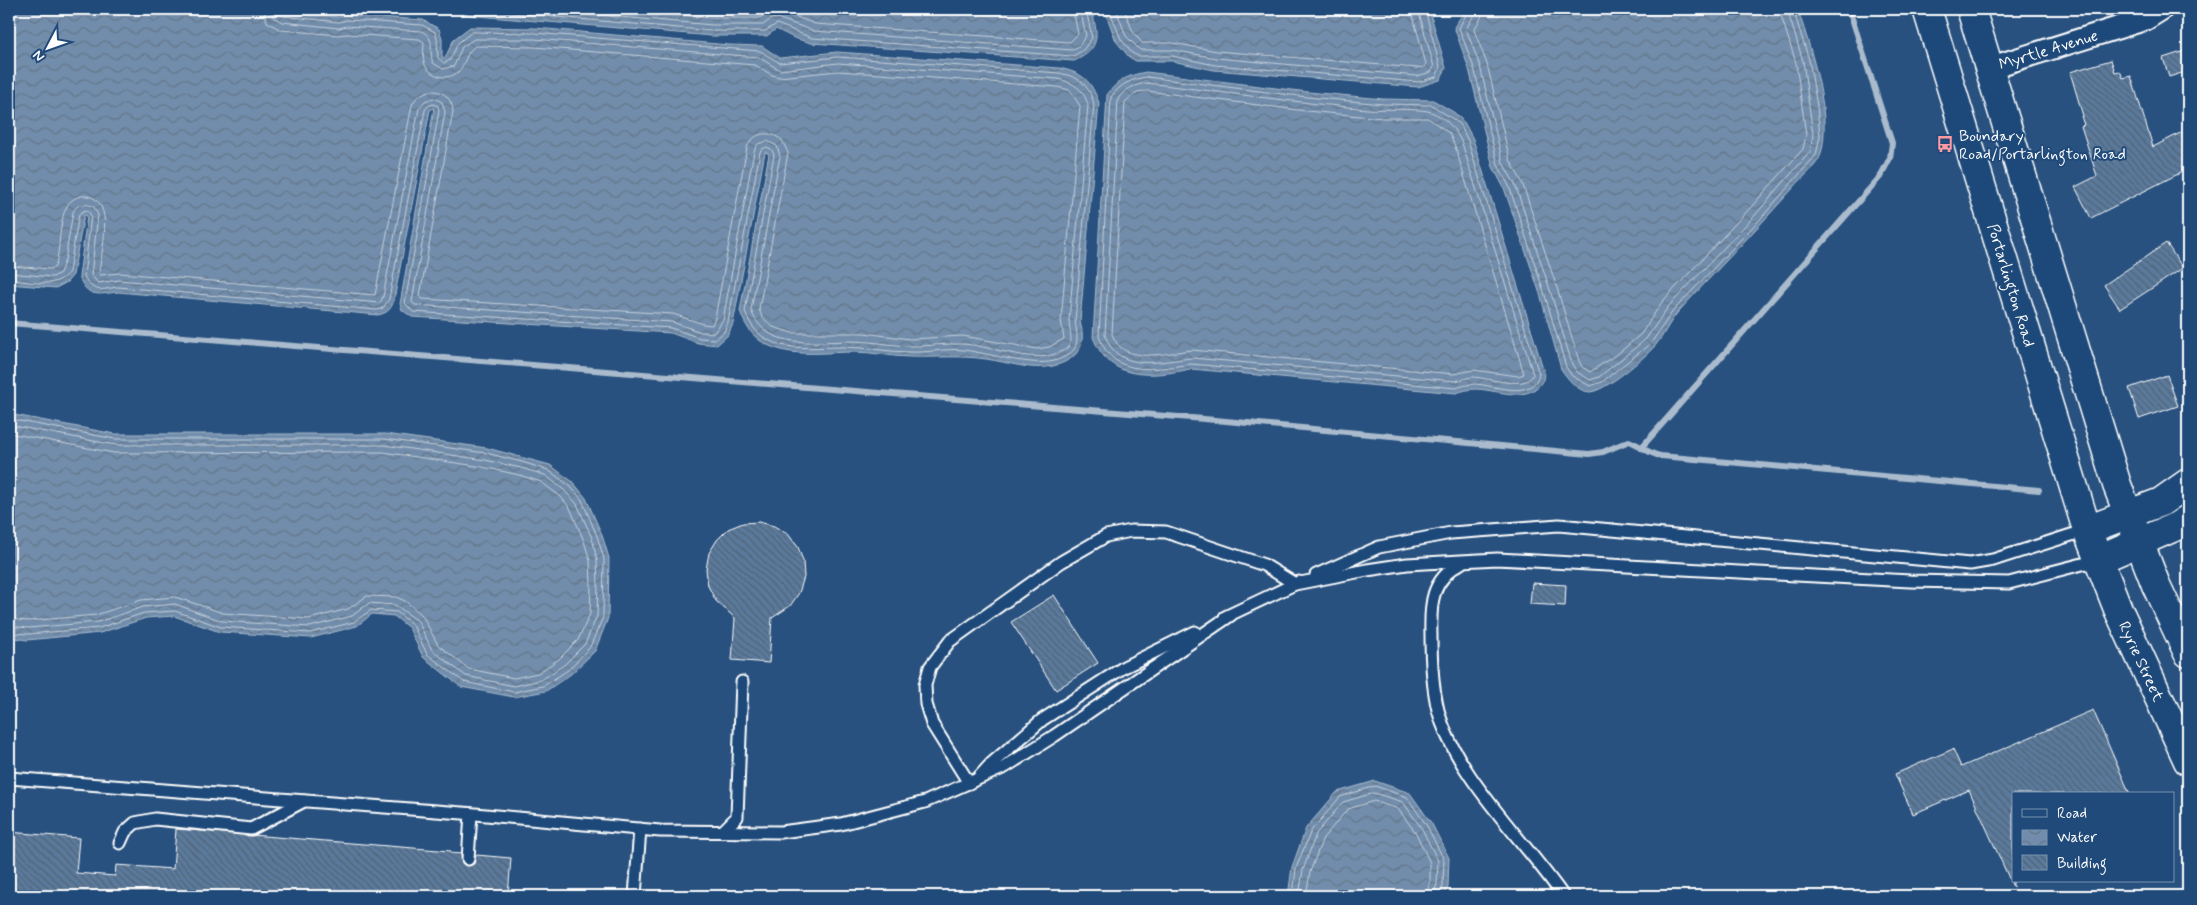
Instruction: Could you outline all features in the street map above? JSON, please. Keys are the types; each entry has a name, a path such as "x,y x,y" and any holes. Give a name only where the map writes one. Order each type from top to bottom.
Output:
{"main road":[{"name":"Portarlington Road","path":"1927,9 2087,530 2098,560"},
{"path":"1971,9 2117,485 2156,585 2188,653"},
{"path":"2087,530 2161,502 2188,483"},
{"path":"2098,560 2177,526 2188,519"},
{"name":"Ryrie Street","path":"2098,560 2188,761"}],"street":[{"name":"Myrtle Avenue","path":"1989,68 2146,19 2162,9"}],"lane":[{"path":"973,781 1042,720 1106,677 1295,584 1379,547 1451,533 1559,524 1970,564 1993,560 2087,530"},
{"path":"973,781 932,724 926,704 924,685 930,666 950,641 1061,562 1106,536 1131,532 1166,532 1264,565 1295,584 1406,564 1497,559 1910,581 2010,583 2098,560"},
{"path":"1465,561 1448,570 1437,584 1431,602 1432,674 1438,712 1457,754 1480,789 1545,870 1563,896"},
{"path":"9,778 640,829 781,832 841,824 925,802 1005,767 1054,736 1231,615"},
{"path":"723,832 737,817 742,682"},
{"path":"120,843 125,832 136,823 155,820 251,829 304,801"},
{"path":"468,859 471,814"},
{"path":"635,896 640,829"}],"water":[{"path":"9,9 258,9 339,17 345,15 423,20 439,29 442,38 442,58 445,58 454,39 470,27 535,28 729,45 762,46 780,58 837,52 1059,68 1074,72 1089,83 1099,103 1080,322 1082,330 1081,344 1074,356 1069,360 1053,366 1036,367 966,357 903,357 854,352 794,352 784,351 762,342 745,324 740,311 769,154 765,152 733,324 728,335 717,345 698,343 671,333 412,317 402,310 400,304 434,108 430,110 394,300 390,309 384,313 378,315 118,292 100,294 90,292 82,284 79,277 87,216 84,215 73,275 67,282 56,288 9,284"},
{"path":"457,9 1091,9 1096,40 1094,46 1089,51 1074,61 811,43 794,38 776,29 767,36 712,36 478,16 467,14"},
{"path":"1104,9 1429,9 1446,68 1440,80 1418,87 1214,70 1172,61 1136,61 1129,57 1116,41"},
{"path":"1466,9 1797,9 1799,13 1815,64 1822,102 1824,138 1817,163 1678,312 1655,346 1624,373 1597,390 1590,392 1581,390 1561,369 1540,294 1504,188 1493,167 1469,69 1454,27"},
{"path":"1146,72 1308,92 1383,99 1433,100 1455,113 1464,122 1473,139 1545,375 1540,385 1525,393 1515,394 1476,389 1456,393 1191,369 1161,374 1133,373 1121,369 1110,362 1100,352 1093,337 1107,95 1124,79"},
{"path":"9,414 115,434 385,434 487,448 550,465 573,482 586,498 602,535 609,558 608,618 595,651 571,674 546,691 514,697 461,687 423,657 409,628 394,616 372,614 357,626 311,638 220,632 174,616 146,618 100,633 27,640 9,637"},
{"path":"1375,781 1410,793 1432,824 1449,858 1448,887 1444,896 1288,896 1292,867 1306,828 1337,792"}],"building":[{"path":"2188,50 2188,71 2169,77 2163,58"},
{"path":"2111,60 2115,72 2120,71 2123,78 2131,76 2153,147 2188,129 2188,169 2091,218 2075,187 2097,176 2081,126 2084,125 2081,116 2083,116 2070,72"},
{"path":"2166,243 2183,268 2120,309 2104,285"},
{"path":"2167,375 2178,406 2139,419 2129,388"},
{"path":"759,522 774,526 788,534 798,547 803,561 804,577 799,593 790,606 772,618 769,663 732,660 735,618 716,601 708,586 706,569 709,553 717,540 728,529 743,523"},
{"path":"1532,583 1566,585 1565,606 1530,604"},
{"path":"1054,595 1098,663 1056,690 1011,622"},
{"path":"2093,710 2129,792 2012,792 2013,887 1969,790 1913,814 1895,774 1953,749 1961,767"},
{"path":"176,829 451,851 450,853 461,854 462,863 467,866 474,864 476,855 511,858 508,896 9,896 9,832 79,838 76,873 115,876 116,865 173,869"}],"waterway":[{"path":"1641,448 1880,177 1890,158 1892,143 1849,9"},
{"path":"9,323 1204,419 1589,454 1603,452 1629,441 1661,456 2039,490"}],"place":[{"name":"Boundary Road/Portarlington Road","path":"1945,144"}]}
